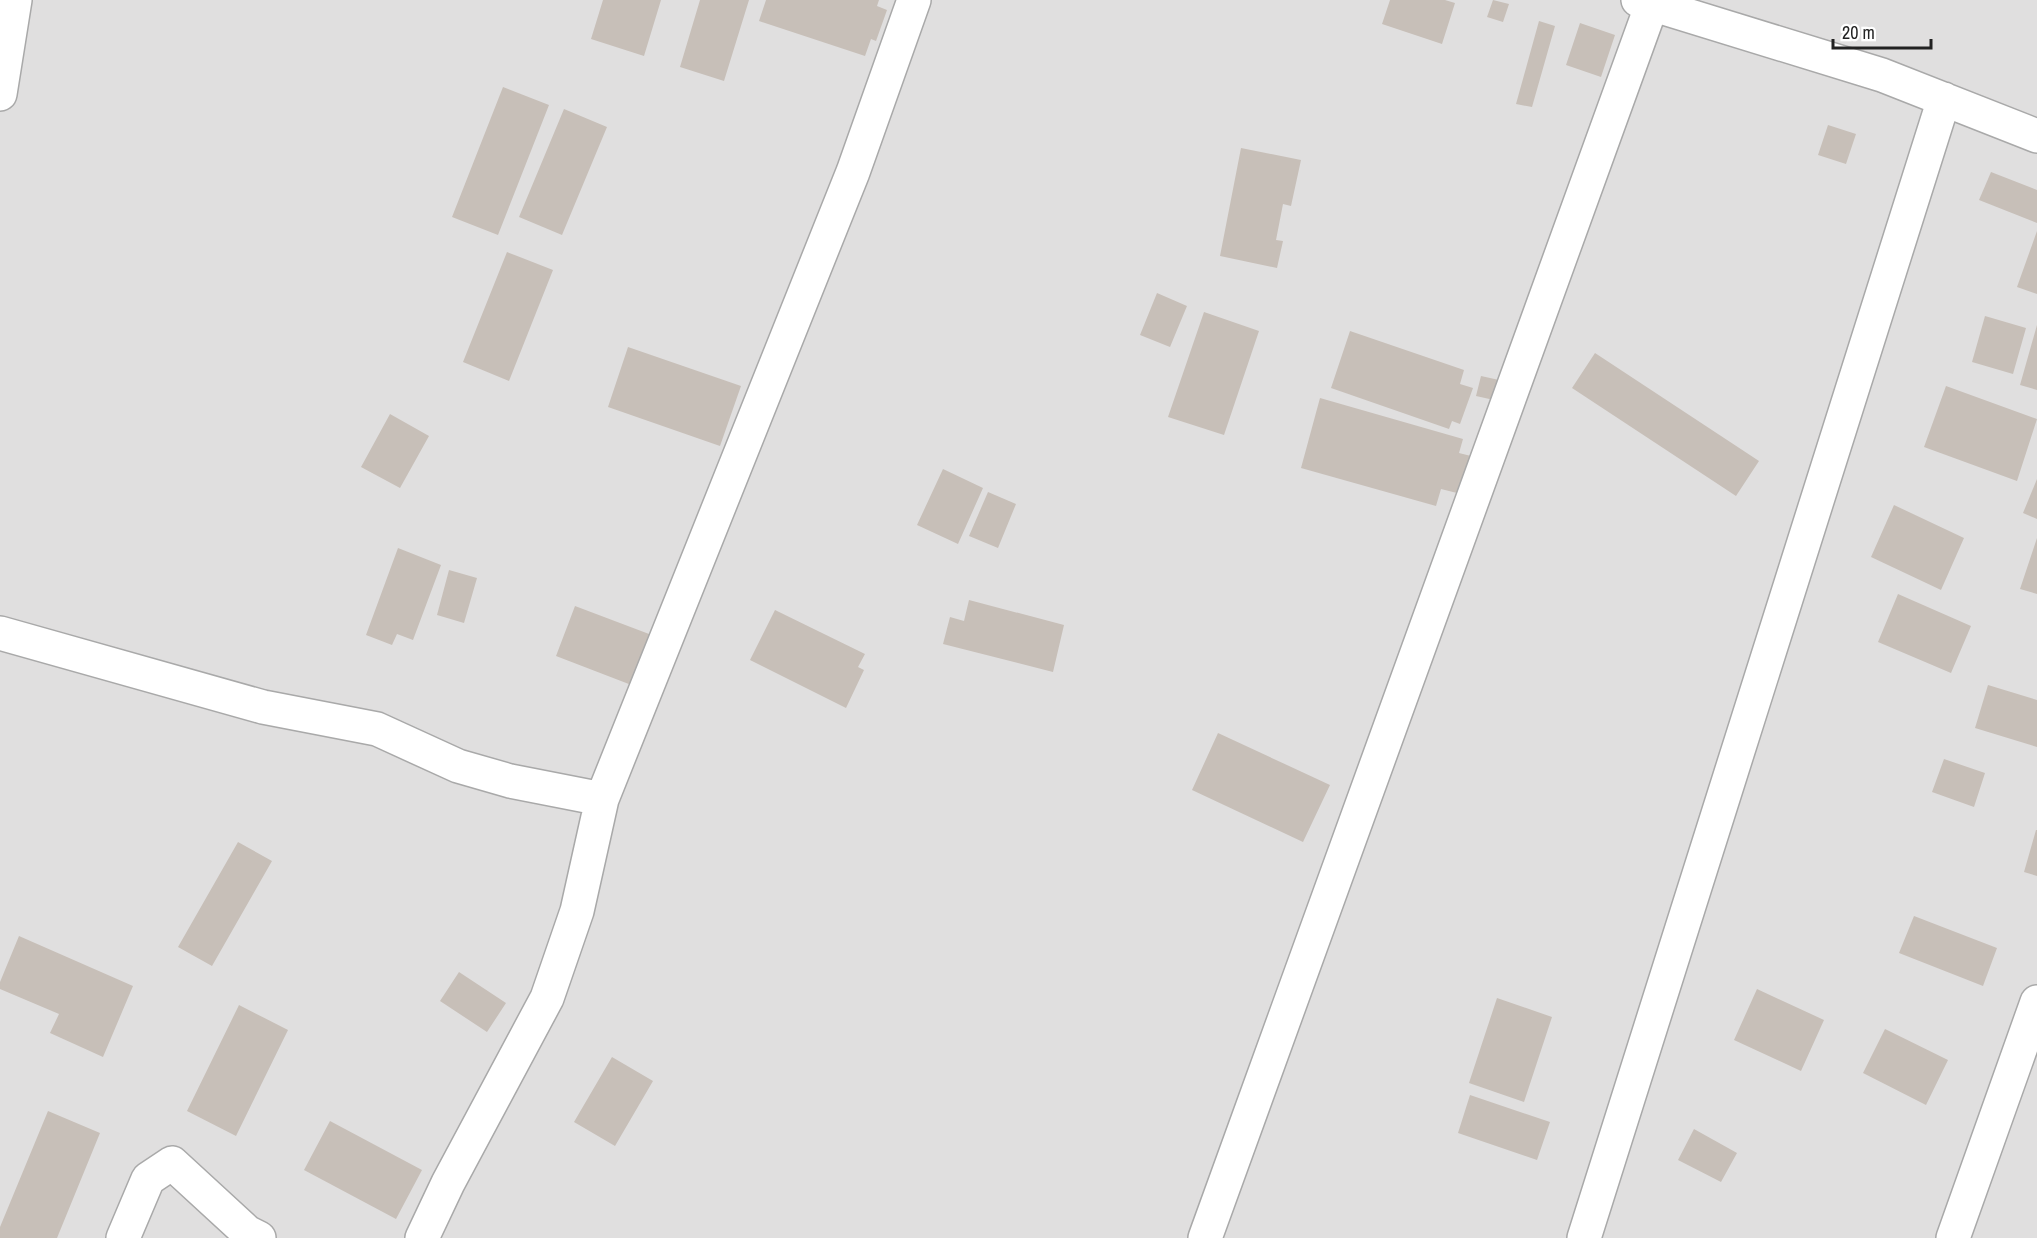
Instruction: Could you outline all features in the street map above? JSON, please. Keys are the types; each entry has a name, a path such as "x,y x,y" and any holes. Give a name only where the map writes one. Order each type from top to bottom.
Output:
{"street":[{"path":"0,94 15,0"},
{"path":"422,1238 448,1183 547,998 577,910 602,799 853,172 914,0"},
{"path":"1205,1238 1645,2 1726,12 2037,136"},
{"path":"1584,1238 1944,99"},
{"path":"0,633 263,707 376,729 458,766 510,781 602,799"},
{"path":"1953,1238 2037,1002"},
{"path":"123,1238 148,1179 172,1163 247,1232 259,1238"}],"shaded area":[{"path":"0,0 2037,0 2037,1238 0,1238"}],"building":[{"path":"603,0 661,0 644,56 591,39"},
{"path":"700,0 749,0 724,81 680,67"},
{"path":"766,0 879,0 877,6 887,10 876,41 871,39 865,56 759,21"},
{"path":"1390,0 1445,0 1455,3 1442,44 1382,24"},
{"path":"1493,0 1509,4 1503,22 1487,17"},
{"path":"1539,21 1555,26 1532,107 1516,104"},
{"path":"1580,23 1615,35 1601,77 1566,65"},
{"path":"503,87 549,105 498,235 452,217"},
{"path":"564,109 607,127 562,235 519,217"},
{"path":"1828,125 1856,134 1846,164 1818,155"},
{"path":"1241,148 1301,160 1291,206 1283,204 1276,240 1283,241 1277,268 1220,256"},
{"path":"1991,172 2037,190 2037,223 1979,200"},
{"path":"2037,231 2037,294 2017,287"},
{"path":"507,252 553,270 509,381 463,362"},
{"path":"1157,293 1187,306 1170,347 1140,335"},
{"path":"1204,312 1259,331 1224,435 1168,417"},
{"path":"1985,316 2026,328 2013,374 1972,362"},
{"path":"2037,325 2037,390 2020,385"},
{"path":"1350,331 1464,370 1460,384 1473,388 1460,424 1452,421 1449,429 1331,388"},
{"path":"628,347 741,386 720,446 608,407"},
{"path":"1595,353 1759,461 1736,496 1572,388"},
{"path":"1481,376 1499,380 1494,400 1476,396"},
{"path":"1946,386 2037,419 2017,481 1924,447"},
{"path":"1320,398 1463,439 1459,453 1471,456 1461,494 1441,489 1436,506 1301,468"},
{"path":"390,414 429,436 400,488 361,467"},
{"path":"943,469 983,488 958,544 917,525"},
{"path":"2037,479 2037,519 2023,513"},
{"path":"988,492 1016,504 998,548 969,536"},
{"path":"1894,505 1964,538 1941,590 1871,557"},
{"path":"2037,538 2037,594 2020,589"},
{"path":"398,548 441,565 413,640 397,634 392,645 366,635"},
{"path":"449,570 477,578 464,623 437,615"},
{"path":"1898,594 1971,626 1951,673 1878,642"},
{"path":"969,600 1064,625 1053,672 943,644 950,617 964,621"},
{"path":"575,606 657,637 634,686 556,656"},
{"path":"775,610 865,654 858,667 864,670 846,708 750,660"},
{"path":"1988,685 2037,700 2037,747 1975,728"},
{"path":"1218,733 1330,785 1303,842 1192,790"},
{"path":"1944,759 1985,773 1974,807 1932,792"},
{"path":"2037,830 2037,876 2024,872"},
{"path":"238,842 272,861 212,966 178,947"},
{"path":"1914,916 1997,948 1983,986 1899,953"},
{"path":"19,936 133,986 103,1057 50,1033 59,1014 0,989 0,982"},
{"path":"459,972 506,1003 487,1032 440,1001"},
{"path":"1757,989 1824,1020 1801,1071 1734,1040"},
{"path":"1497,998 1552,1017 1524,1102 1469,1083"},
{"path":"239,1005 288,1030 236,1136 187,1111"},
{"path":"1885,1029 1948,1060 1926,1105 1863,1073"},
{"path":"612,1057 653,1081 615,1146 574,1122"},
{"path":"1470,1095 1550,1122 1537,1160 1458,1133"},
{"path":"48,1111 100,1133 57,1238 0,1238 0,1227"},
{"path":"330,1121 422,1170 396,1219 304,1170"},
{"path":"1694,1129 1737,1153 1721,1182 1678,1160"}]}
